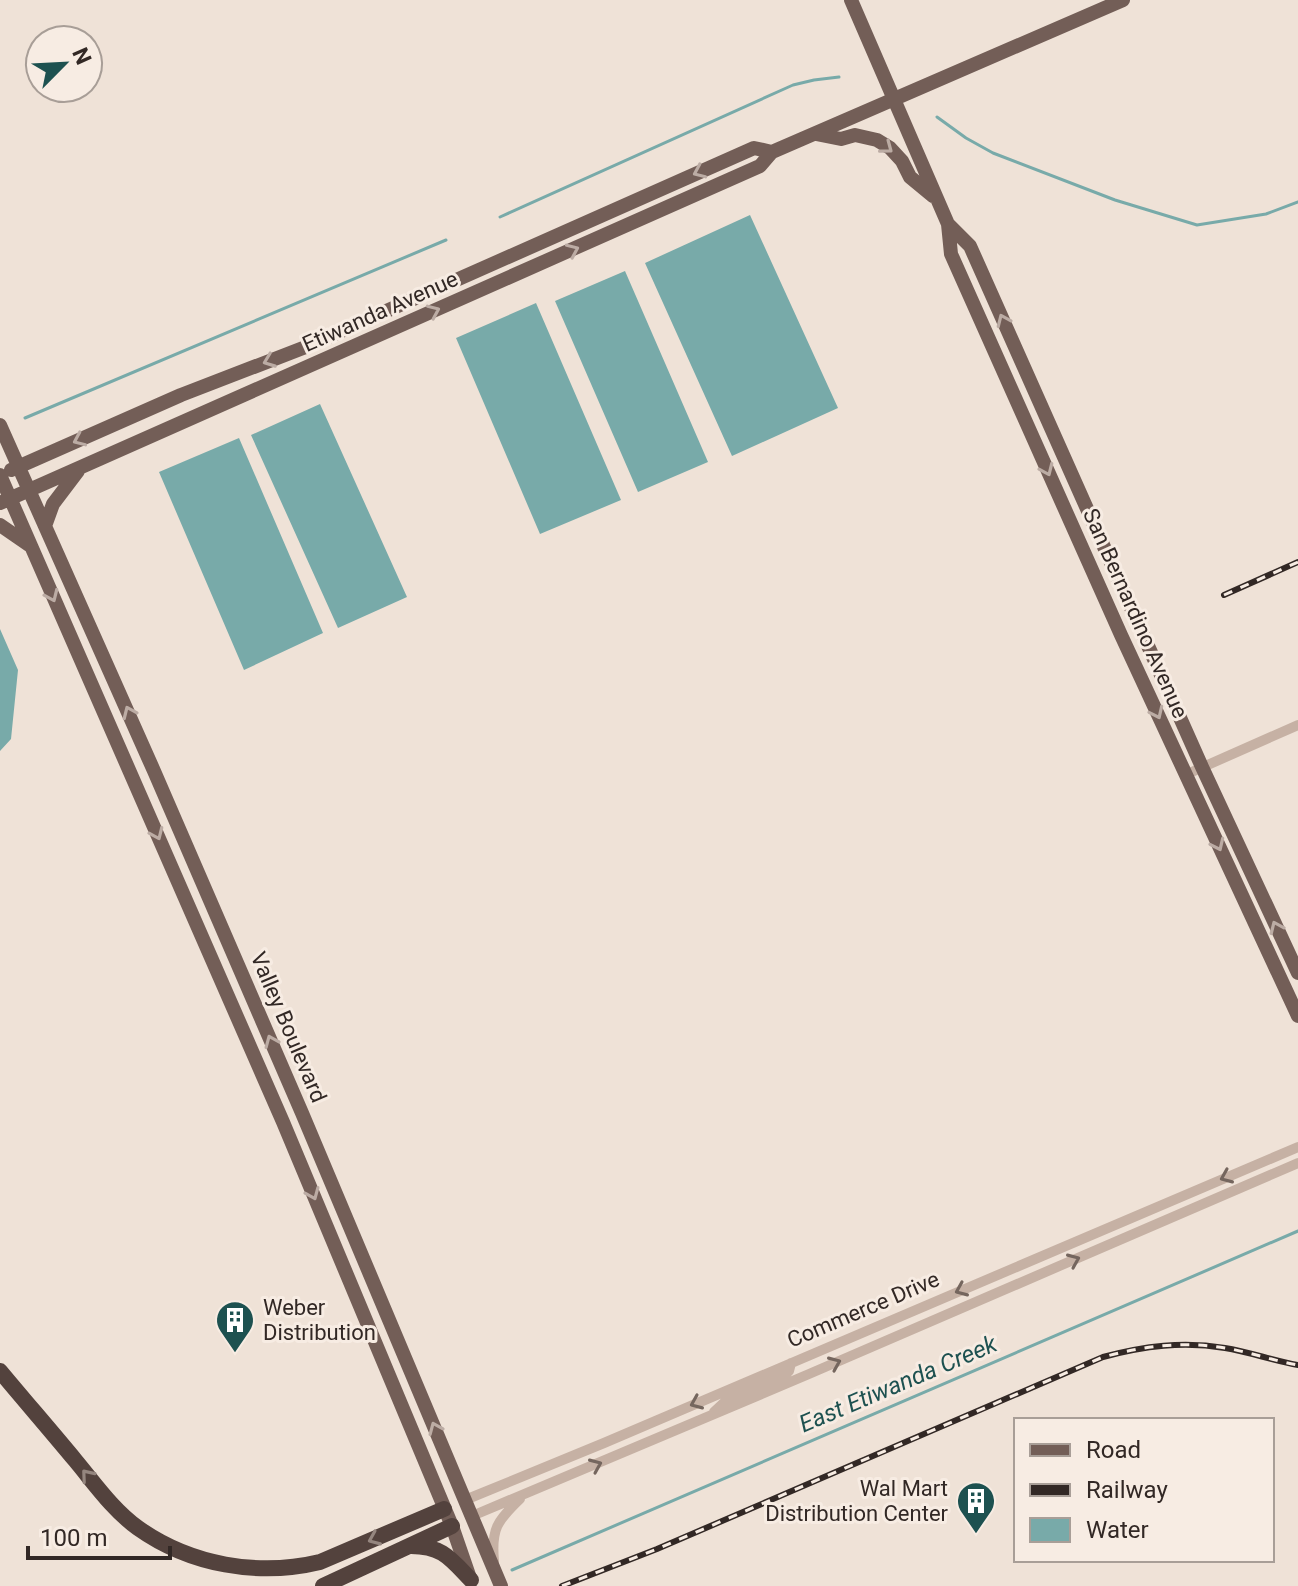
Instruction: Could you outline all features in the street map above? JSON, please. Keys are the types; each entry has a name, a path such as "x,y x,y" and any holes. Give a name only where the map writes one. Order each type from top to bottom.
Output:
{"highway":[{"path":"0,1371 115,1507 137,1527 166,1545 197,1557 224,1565 269,1569 302,1566 327,1559 444,1509"},
{"path":"323,1586 452,1526"},
{"path":"409,1546 454,1554 472,1583"}],"main road":[{"name":"San Bernardino Avenue","path":"851,0 939,201 948,224 951,254 1185,775 1298,1016"},
{"name":"Etiwanda Avenue","path":"5,501 760,166 772,152 1123,0"},
{"path":"816,133 841,139 855,135 877,140 890,148 902,161 910,177 939,201"},
{"name":"Etiwanda Avenue","path":"0,474 167,401 303,348 754,148 772,152"},
{"name":"San Bernardino Avenue","path":"948,224 970,246 1202,767 1298,973"},
{"name":"Valley Boulevard","path":"0,425 297,1099 472,1516 488,1540 498,1579"},
{"path":"45,526 53,504 80,467"},
{"name":"Valley Boulevard","path":"0,474 5,501 31,546 283,1122 452,1526 454,1554"},
{"path":"0,525 31,546"},
{"name":"Commerce Drive","path":"444,1509 465,1500"},
{"name":"Commerce Drive","path":"452,1526 472,1516"}],"street":[{"path":"1185,775 1298,725"},
{"name":"Commerce Drive","path":"465,1500 1298,1147"},
{"name":"Commerce Drive","path":"472,1516 1298,1163"},
{"path":"710,1416 728,1399 785,1375 791,1363"},
{"path":"488,1540 501,1517 524,1495"}],"water":[{"path":"750,215 838,408 732,456 645,263"},
{"path":"625,271 708,462 638,492 555,301"},
{"path":"536,303 621,500 540,534 456,338"},
{"path":"320,404 407,597 338,628 251,435"},
{"path":"239,438 323,633 244,670 159,472"},
{"path":"0,629 18,670 11,739 0,751"}],"waterway":[{"path":"500,217 793,85 839,77"},
{"path":"937,117 993,153 1115,200 1197,225 1266,214 1298,202"},
{"path":"25,418 446,240"},
{"name":"East Etiwanda Creek","path":"512,1570 1298,1231"}],"railway":[{"path":"1224,595 1298,562"},
{"path":"562,1586 657,1549 1103,1357 1149,1347 1194,1345 1234,1350 1298,1365"}],"place":[{"name":"Weber Distribution","path":"235,1354"},
{"name":"Wal Mart Distribution Center","path":"976,1535"}]}
